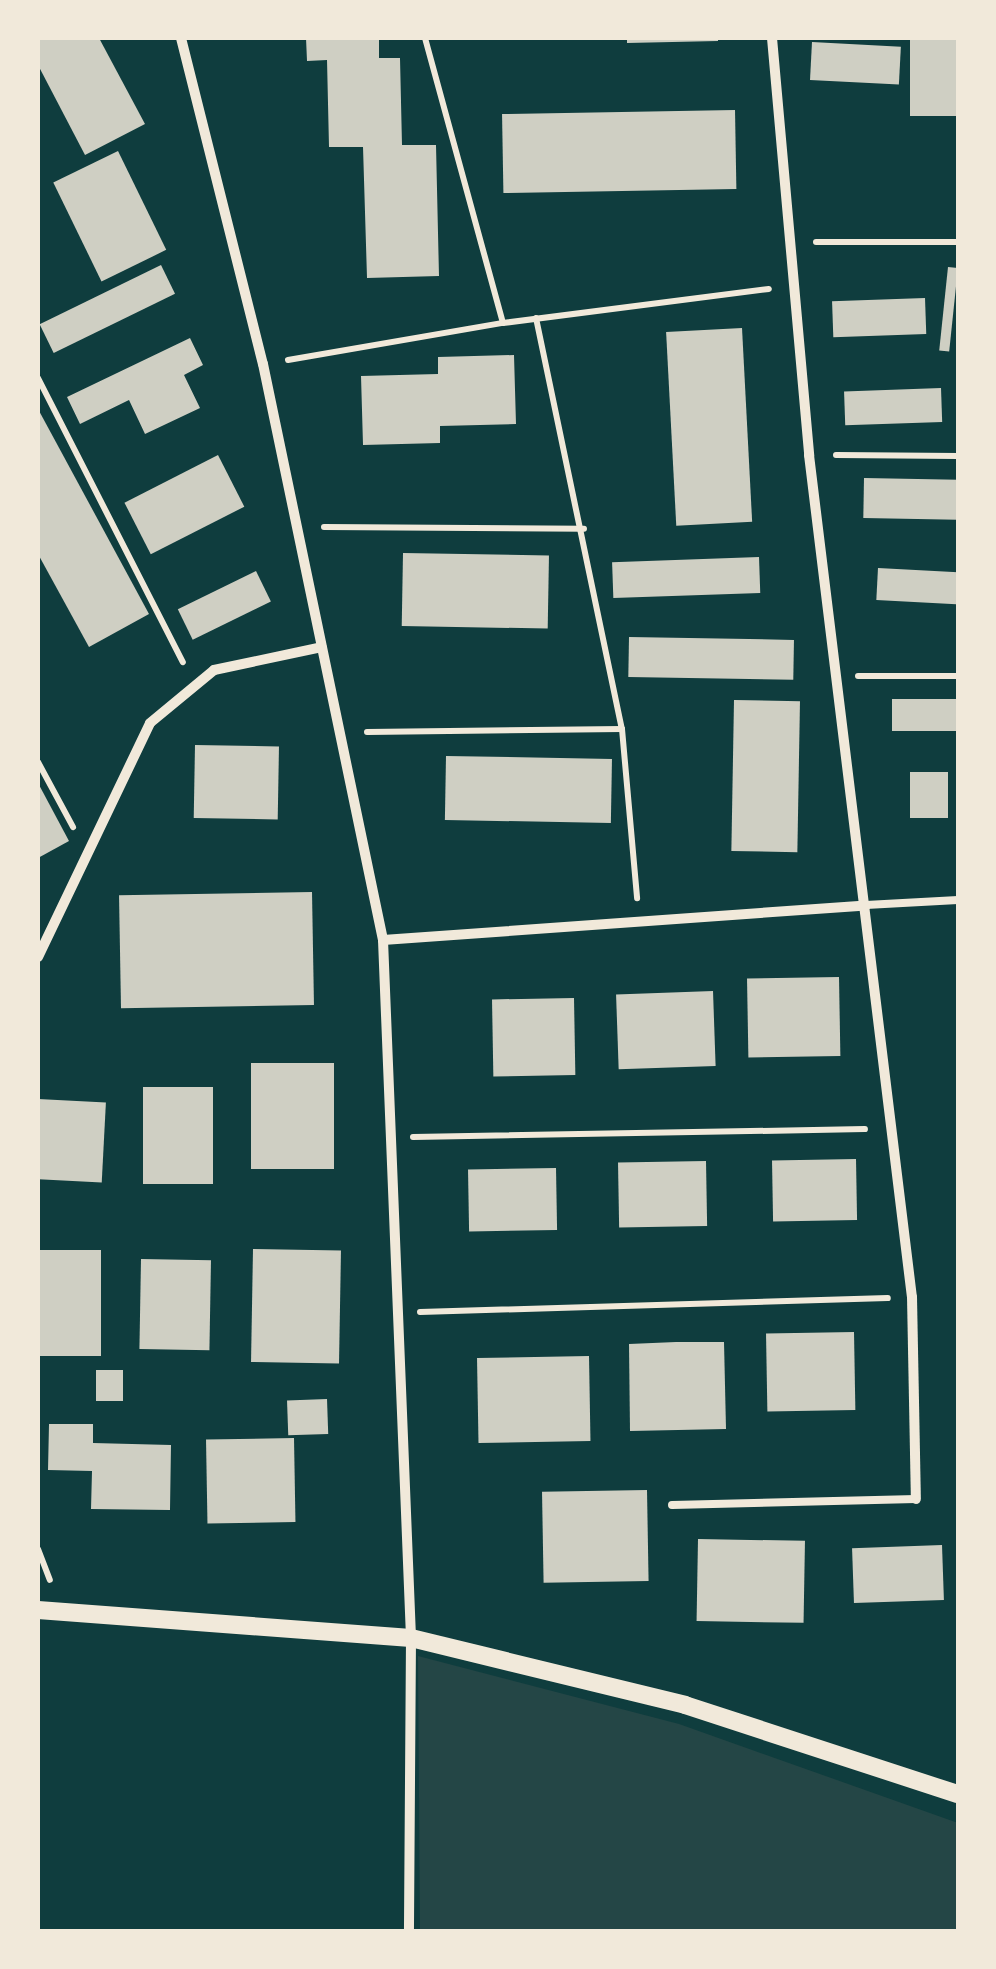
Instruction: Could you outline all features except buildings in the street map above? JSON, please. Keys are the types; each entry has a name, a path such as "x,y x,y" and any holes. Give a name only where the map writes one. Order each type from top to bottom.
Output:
{"street":[{"path":"181,38 264,364 383,940 410,1638 409,1932"},
{"path":"772,38 810,455 912,1297 916,1500"},
{"path":"38,958 150,723 214,670 322,647"},
{"path":"383,940 866,905"},
{"path":"38,1610 410,1638 684,1705 958,1794"}],"lane":[{"path":"866,905 958,900"},
{"path":"672,1505 916,1500"}],"path":[{"path":"425,38 504,323"},
{"path":"790,242 958,242"},
{"path":"264,364 536,318 794,286"},
{"path":"536,318 584,530 622,729 639,921"},
{"path":"38,378 196,685"},
{"path":"810,455 958,456"},
{"path":"298,527 584,530"},
{"path":"837,677 958,676"},
{"path":"340,733 622,729"},
{"path":"38,762 87,853"},
{"path":"392,1138 892,1129"},
{"path":"399,1312 912,1297"}],"shaded area":[{"path":"418,1656 679,1724 958,1823 958,1931 420,1931"}]}
